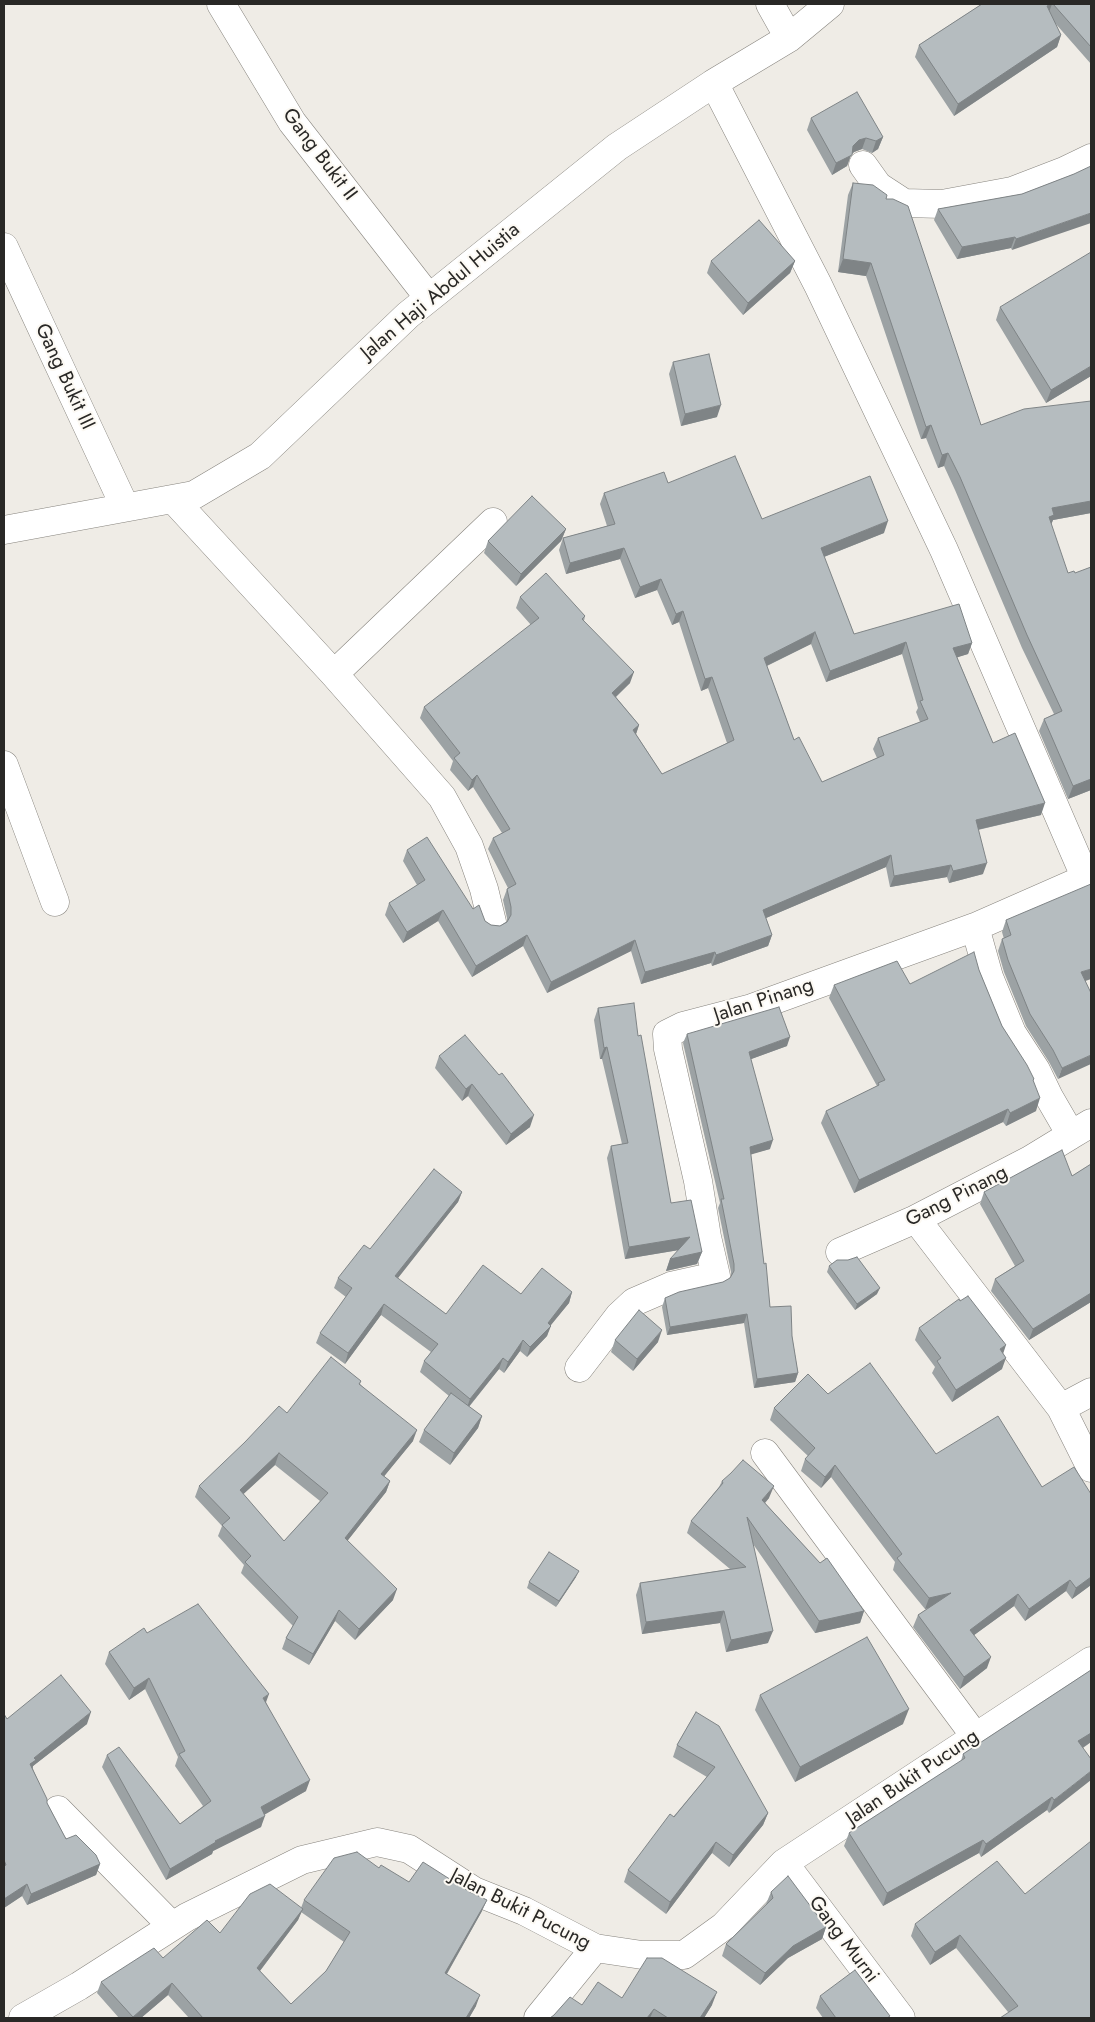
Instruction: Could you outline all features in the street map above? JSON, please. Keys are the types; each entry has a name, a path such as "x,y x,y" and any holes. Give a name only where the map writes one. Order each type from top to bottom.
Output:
{"street":[{"name":"Gang Bukit II","path":"221,4 292,122 429,298"},
{"path":"770,4 789,38"},
{"name":"Jalan Haji Abdul Huistia","path":"4,530 194,495 260,456 408,315 617,147 714,83 789,38 830,4"},
{"path":"714,83 818,285 944,550 1089,877"},
{"path":"863,165 878,186 904,203 942,204 1012,191 1064,171 1091,158"},
{"name":"Gang Bukit III","path":"4,247 125,508"},
{"path":"173,499 334,674 442,797 469,846 484,889 492,922"},
{"path":"334,674 493,522"},
{"path":"4,765 55,902"},
{"name":"Jalan Pinang","path":"579,1368 619,1316 634,1302 671,1286 716,1276 707,1237 698,1181 668,1050 667,1034 683,1026 752,1008 975,927 1089,877"},
{"name":"Gang Pinang","path":"840,1252 916,1219 1030,1160 1081,1129 1048,1097 1036,1070 1012,1033 989,977 975,927"},
{"path":"916,1219 1061,1408 1091,1468"},
{"path":"1061,1408 1091,1392"},
{"path":"764,1453 975,1736"},
{"name":"Jalan Bukit Pucung","path":"23,2018 79,1986 172,1926 302,1860 377,1842 409,1849 474,1891 524,1911 595,1948 642,1955 684,1955 724,1926 784,1863 1091,1661"},
{"path":"58,1810 172,1926"},
{"name":"Gang Murni","path":"784,1863 901,2018"},
{"path":"538,2018 595,1948"}],"building":[{"path":"982,4 1051,4 1047,6 1061,35 958,104 919,45"},
{"path":"1053,4 1091,4 1091,47"},
{"path":"857,92 883,137 876,141 866,138 859,140 853,146 852,155 836,163 811,118"},
{"path":"1091,166 1091,213 1016,239 1015,237 962,247 938,209 1022,194"},
{"path":"853,183 873,185 887,195 886,199 893,199 908,206 981,425 1024,409 1091,401 1091,501 1052,508 1054,515 1049,517 1068,573 1074,571 1075,573 1091,567 1091,779 1073,786 1044,719 1062,711 1027,635 960,477 948,453 942,455 931,425 926,427 871,263 843,259"},
{"path":"759,220 795,261 748,303 711,261"},
{"path":"1091,252 1091,366 1051,390 1000,307"},
{"path":"709,354 721,405 685,414 673,362"},
{"path":"735,456 762,519 870,476 888,521 821,548 854,634 959,604 972,643 953,648 993,743 1015,733 1045,803 976,820 987,863 953,871 951,865 894,876 891,855 763,910 772,935 716,955 715,952 645,972 635,940 551,982 527,935 476,966 443,910 407,932 389,903 425,880 407,850 427,837 473,909 479,905 485,921 491,925 500,926 507,922 511,915 507,889 516,884 493,838 510,829 477,775 472,780 454,758 460,753 424,707 539,618 520,597 546,573 585,616 582,619 634,672 612,693 639,725 633,730 662,774 734,740 712,677 705,679 683,611 676,614 661,579 640,587 624,548 570,563 563,538 615,524 604,493 664,472 668,483","holes":["815,632 830,671 906,642 923,700 920,701 928,719 878,738 884,755 822,782 799,737 794,740 764,658"]},
{"path":"532,496 566,529 521,574 488,541"},
{"path":"1091,884 1091,969 1081,972 1091,993 1091,1055 1062,1068 1030,1014 1008,960 1002,939 1011,935 1006,920"},
{"path":"974,952 979,970 1002,1026 1027,1065 1040,1098 1010,1113 1008,1109 859,1180 826,1111 879,1085 878,1083 885,1080 834,985 897,961 910,984"},
{"path":"634,1003 638,1036 641,1035 671,1203 691,1200 702,1252 670,1259 690,1237 629,1247 611,1146 628,1143 607,1047 604,1048 598,1008"},
{"path":"779,1007 790,1037 749,1052 773,1140 750,1147 770,1307 791,1306 792,1336 798,1373 757,1379 747,1314 670,1327 665,1298 679,1292 723,1282 730,1278 734,1271 721,1199 724,1199 687,1034"},
{"path":"465,1035 499,1075 502,1073 534,1115 511,1134 472,1084 466,1089 439,1056"},
{"path":"1062,1150 1072,1176 1091,1164 1091,1293 1033,1329 995,1279 1024,1261 984,1192"},
{"path":"434,1169 462,1192 395,1276 446,1314 483,1265 521,1294 542,1268 572,1292 548,1323 551,1326 530,1347 523,1340 508,1362 503,1358 470,1399 424,1361 438,1344 384,1304 348,1353 320,1333 352,1288 338,1278 364,1245 370,1249"},
{"path":"857,1257 880,1288 857,1304 829,1266 837,1260 848,1260"},
{"path":"968,1296 1006,1345 1000,1349 1006,1358 956,1390 937,1361 941,1358 919,1328 959,1299 960,1301"},
{"path":"639,1310 662,1330 637,1359 615,1340"},
{"path":"331,1357 361,1381 359,1384 417,1430 381,1474 390,1481 345,1538 397,1589 359,1629 339,1610 313,1654 286,1638 298,1617 245,1562 251,1556 222,1525 230,1518 199,1486 279,1406 287,1413","holes":["279,1453 328,1493 284,1541 240,1490"]},
{"path":"870,1363 936,1454 998,1416 1042,1487 1074,1467 1091,1494 1091,1577 1076,1588 1070,1580 1029,1609 1018,1594 970,1630 991,1657 964,1677 918,1615 951,1593 929,1598 897,1558 902,1554 835,1465 825,1477 805,1459 815,1448 774,1408 808,1374 828,1394"},
{"path":"451,1393 482,1416 454,1453 424,1430"},
{"path":"743,1460 774,1486 762,1500 820,1563 827,1558 864,1611 819,1621 747,1517 773,1631 731,1640 724,1611 646,1622 640,1583 746,1567 691,1521 723,1483 722,1481"},
{"path":"549,1552 579,1571 559,1601 529,1582"},
{"path":"198,1604 269,1694 263,1698 310,1780 261,1807 265,1816 215,1841 170,1869 107,1755 119,1747 180,1824 211,1801 179,1754 185,1751 149,1678 134,1688 109,1652 144,1628 147,1633"},
{"path":"867,1637 909,1709 800,1767 760,1695"},
{"path":"1091,1670 1091,1733 1078,1741 1091,1759 1091,1771 1054,1800 1052,1797 986,1844 983,1840 887,1893 849,1833 965,1758 963,1754"},
{"path":"61,1675 91,1712 34,1758 36,1760 30,1764 47,1799 47,1803 66,1839 76,1835 96,1855 100,1864 31,1894 27,1884 4,1899 4,1866 6,1865 4,1860 4,1714 7,1719"},
{"path":"696,1712 719,1726 768,1813 733,1855 716,1842 670,1902 628,1870 670,1814 674,1817 715,1767 677,1745"},
{"path":"1091,1841 1091,2018 1000,2018 1018,2006 960,1935 935,1952 915,1924 997,1861 1025,1894"},
{"path":"357,1852 379,1868 381,1865 409,1882 423,1862 470,1892 487,1900 445,1973 480,1995 466,2018 203,2018 172,1983 133,2017 101,1982 154,1948 163,1958 207,1920 220,1933 250,1894 270,1884 303,1909 257,1968 291,2004 326,1971 350,1932 304,1900 334,1858"},
{"path":"788,1876 826,1927 793,1946 765,1973 726,1944 773,1898 771,1892"},
{"path":"647,1958 662,1958 717,1992 700,2018 668,2018 654,2009 647,2018 550,2018 570,1997 582,2005 598,1982 622,1998"},
{"path":"855,1970 890,2016 887,2018 836,2018 820,1996"}]}
